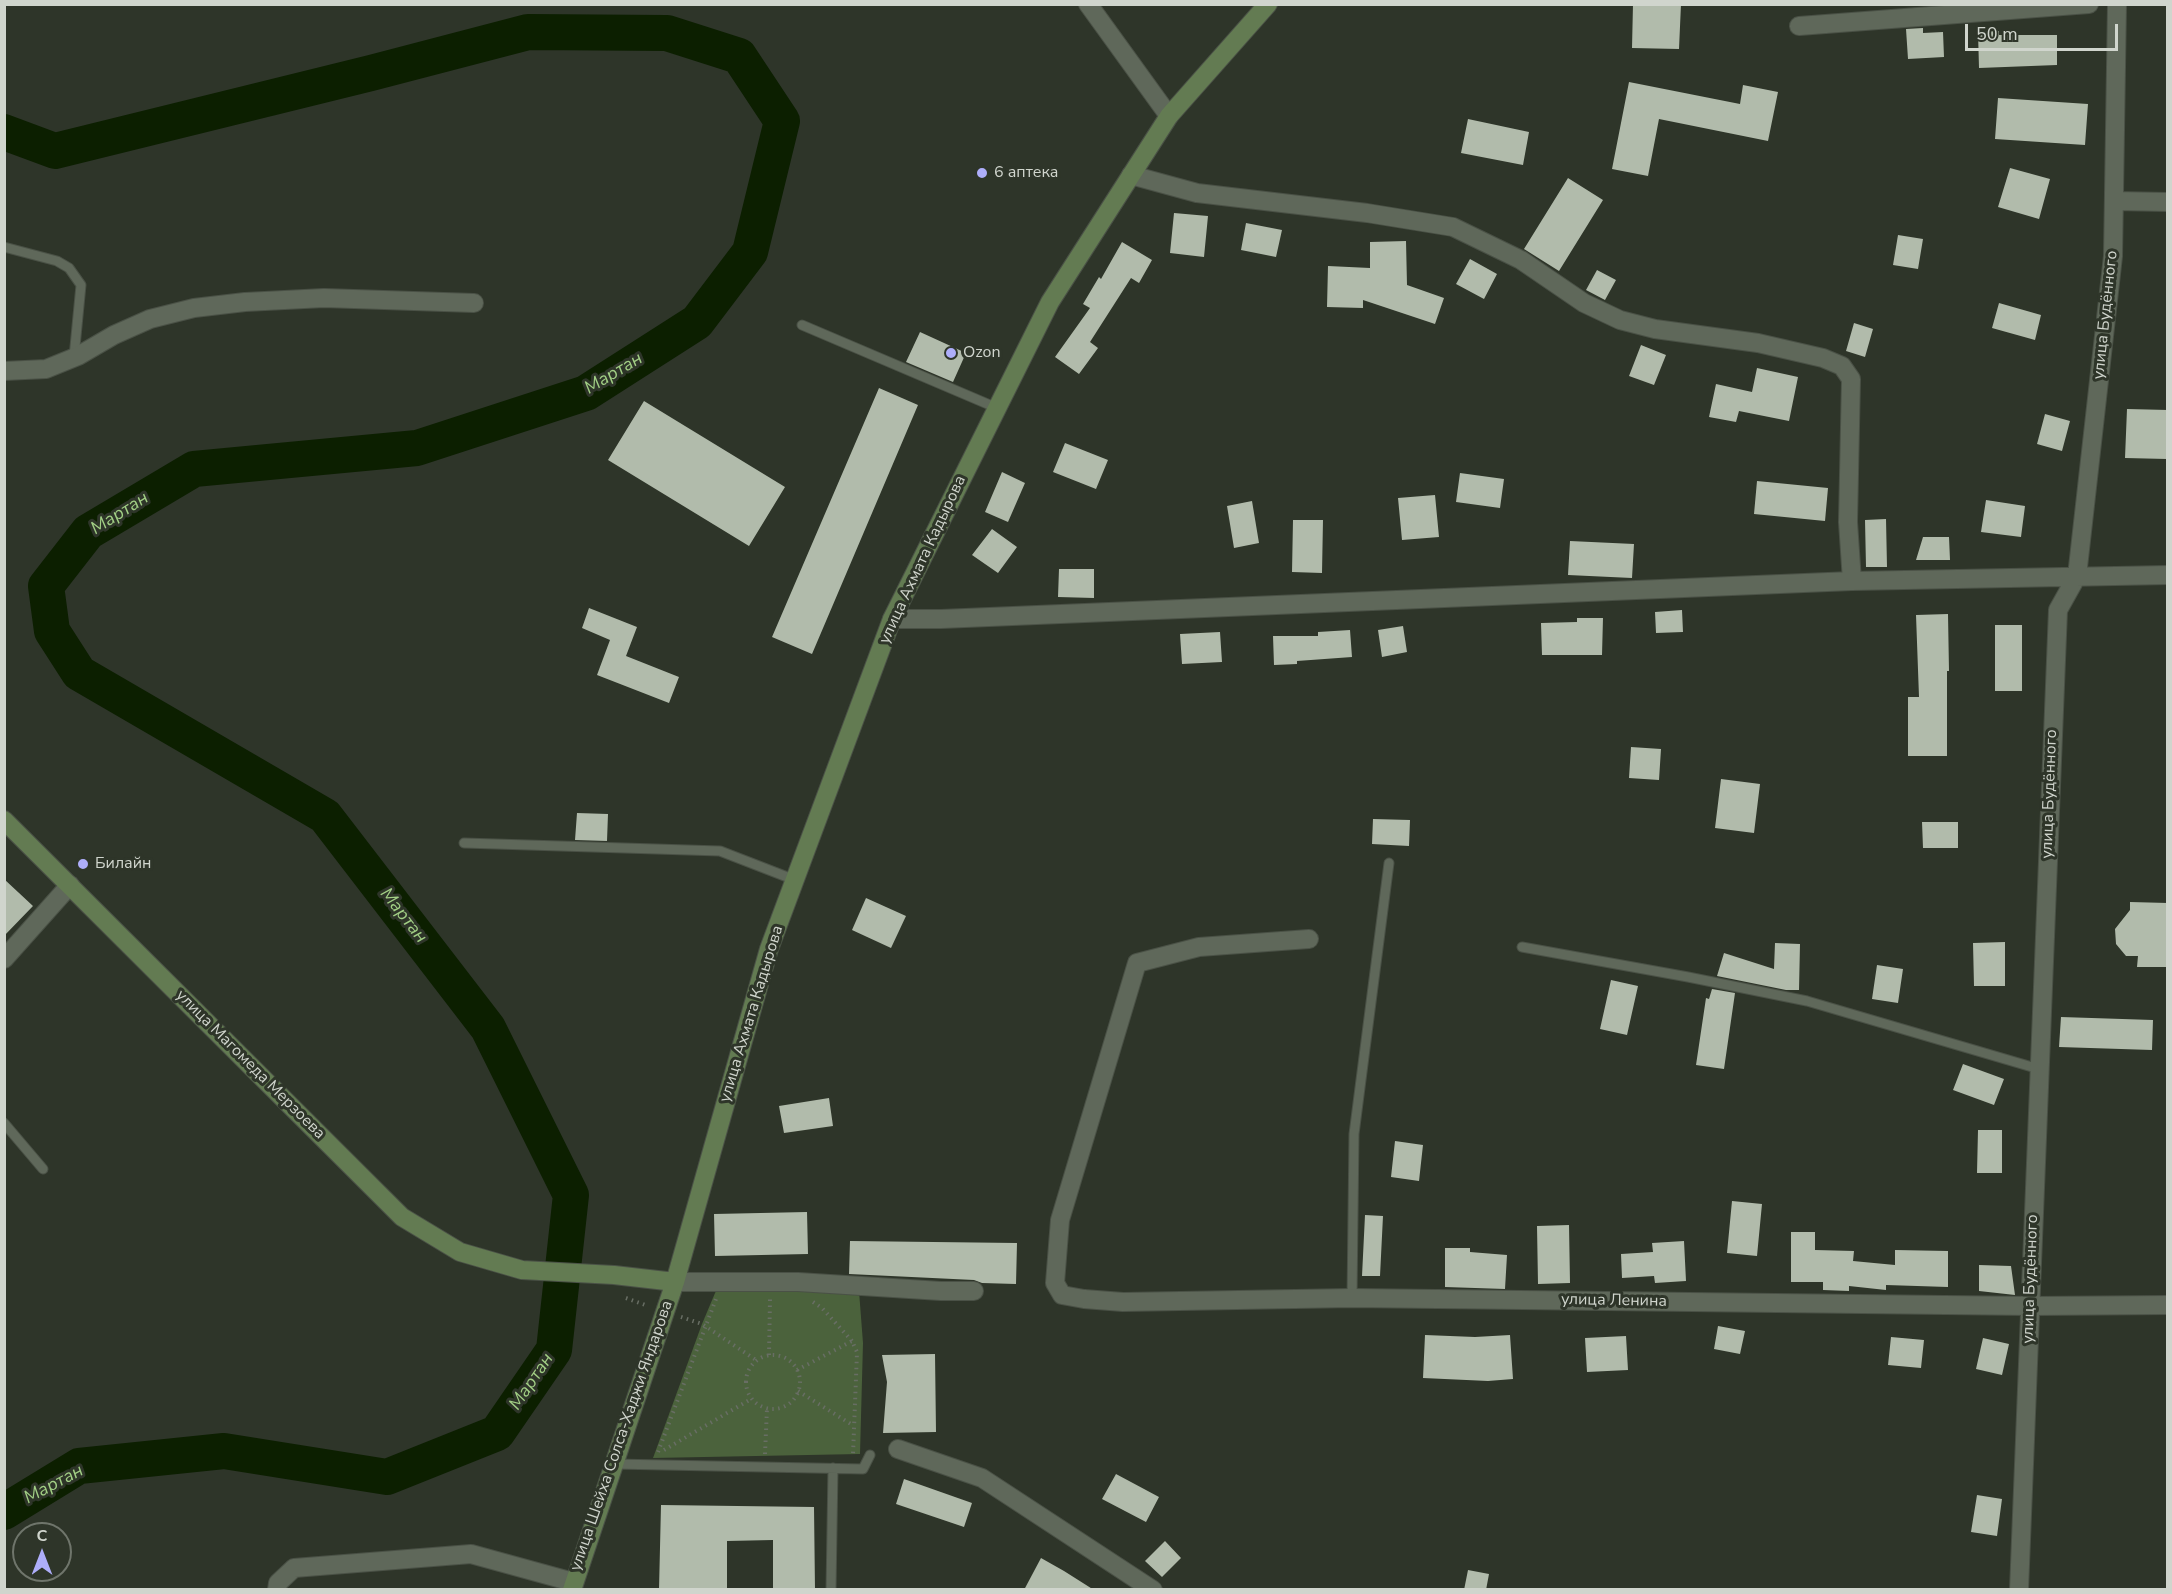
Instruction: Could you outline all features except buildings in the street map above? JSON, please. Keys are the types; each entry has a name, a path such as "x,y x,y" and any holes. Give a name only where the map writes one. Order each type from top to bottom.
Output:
{"main road":[{"name":"улица Ахмата Кадырова","path":"675,1282 769,949 892,619 1050,302 1168,116 1268,4"},
{"name":"улица Магомеда Мерзоева","path":"4,820 402,1217 460,1252 522,1270 614,1275 675,1282"},
{"name":"улица Шейха Солса-Хаджи Яндарова","path":"572,1586 675,1282"}],"street":[{"path":"1088,4 1168,116"},
{"path":"1799,26 2089,4"},
{"name":"улица Будённого","path":"2019,1590 2058,610 2078,576 2113,256 2117,4"},
{"path":"1131,175 1197,193 1367,213 1453,227 1521,260 1584,303 1620,320 1655,329 1758,343 1822,358 1842,366 1851,379 1848,522 1852,581"},
{"path":"2114,201 2168,202"},
{"path":"4,371 46,369 150,319 214,306 324,298 474,303"},
{"path":"892,619 1852,581 2168,575"},
{"path":"4,959 70,885"},
{"name":"улица Ленина","path":"1309,939 1199,947 1137,963 1060,1220 1055,1283 1062,1295 1123,1302 1352,1298 2030,1306 2168,1305"},
{"path":"675,1282 798,1282 974,1291"},
{"path":"898,1449 982,1478 1153,1590"},
{"path":"277,1590 278,1583 294,1568 471,1554 572,1586"}],"lane":[{"path":"4,247 57,261 69,268 81,285 74,357"},
{"path":"802,325 997,408"},
{"path":"464,843 720,851 795,880"},
{"path":"1352,1298 1354,1134 1389,863"},
{"path":"1522,947 1807,1001 2039,1069"},
{"path":"4,1123 43,1169"},
{"path":"614,1464 863,1468 870,1455"},
{"path":"831,1590 833,1468"}],"path":[{"path":"658,1453 703,1325 720,1291"},
{"path":"769,1355 770,1295 779,1296"},
{"path":"807,1298 822,1308 852,1341 857,1352 853,1461"},
{"path":"703,1325 756,1360"},
{"path":"797,1370 852,1341"},
{"path":"769,1355 781,1356 792,1362 797,1370 800,1385 796,1397 788,1406 776,1410 767,1409 754,1403 751,1399 747,1393 745,1380 748,1369 756,1360 769,1355"},
{"path":"798,1391 854,1426"},
{"path":"658,1453 751,1399"},
{"path":"765,1459 767,1409"},
{"path":"658,1453 670,1454"}],"green space":[{"path":"718,1286 859,1291 863,1343 860,1454 653,1458"}],"waterway":[{"name":"Мартан","path":"4,132 55,151 528,32 667,33 739,56 782,121 750,252 697,322 586,393 417,448 194,469 88,532 46,586 52,631 79,673 325,816 488,1028 571,1195 554,1350 497,1433 387,1477 224,1451 79,1466 4,1512"}],"place":[{"name":"6 аптека","path":"982,173"},
{"name":"Ozon","path":"951,353"},
{"name":"Билайн","path":"83,864"}]}
